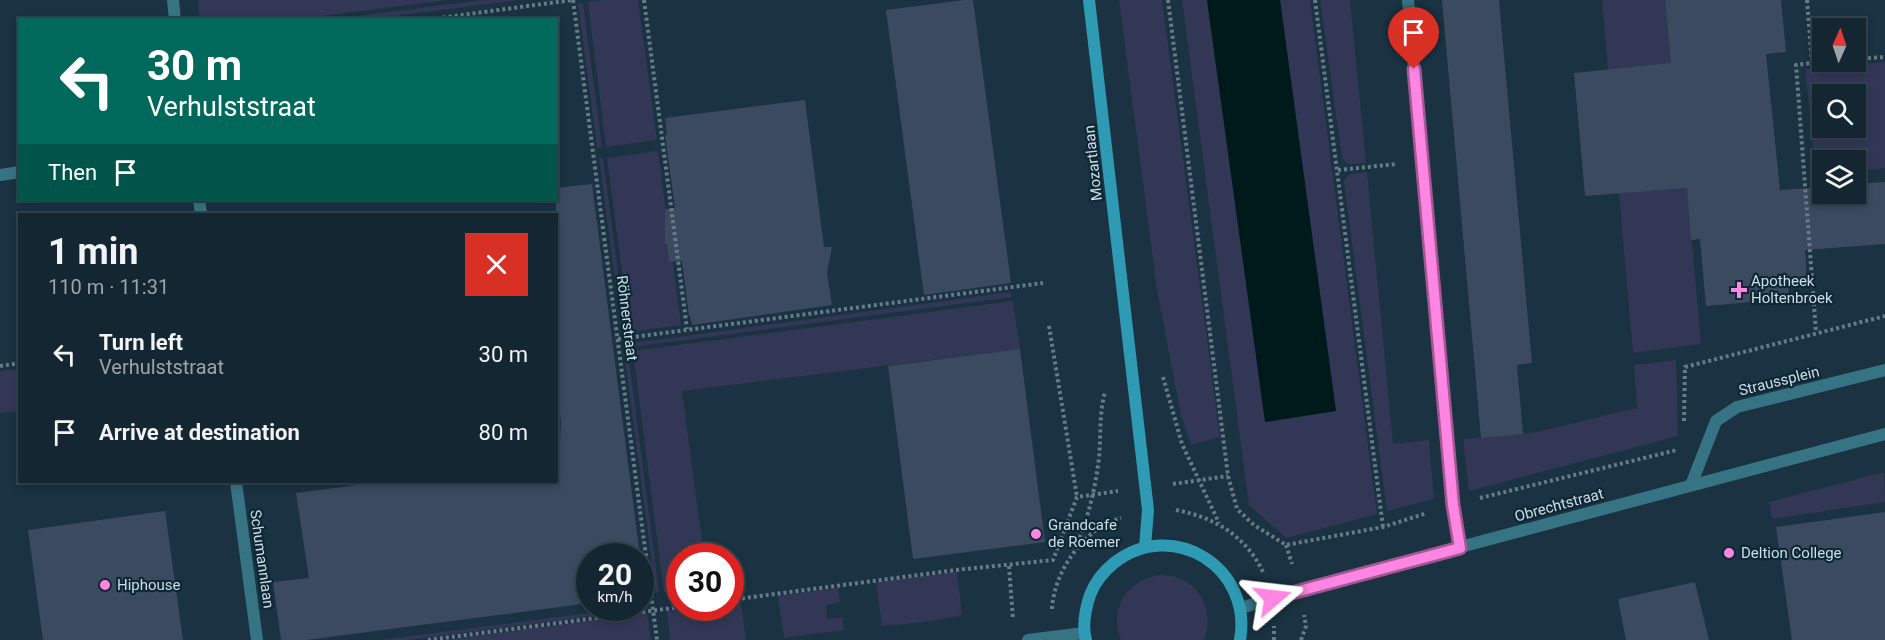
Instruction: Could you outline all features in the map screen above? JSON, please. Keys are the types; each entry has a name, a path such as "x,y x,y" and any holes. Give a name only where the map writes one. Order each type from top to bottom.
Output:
{"street":[{"path":"173,0 175,18"},
{"name":"Mozartlaan","path":"1089,0 1148,510 1145,547"},
{"path":"1408,0 1453,505 1460,548"},
{"path":"0,174 18,172"},
{"name":"Straussplein","path":"1691,485 1716,421 1737,407 1885,370"},
{"name":"Obrechtstraat","path":"1241,608 1299,590 1885,434"},
{"name":"Schumannlaan","path":"236,483 257,640"},
{"path":"1028,640 1085,636 1085,610 1093,588 1106,569 1124,555 1145,547 1170,545 1195,551 1216,565 1232,585 1241,608 1240,640"}],"path":[{"path":"440,18 572,0"},
{"name":"Röhnerstraat","path":"572,0 644,543"},
{"path":"644,0 687,329"},
{"path":"1168,0 1228,476 1237,509 1254,525 1286,545 1383,526 1453,505 1684,448"},
{"path":"1315,0 1383,526"},
{"path":"1807,0 1812,63 1796,64 1816,332"},
{"path":"1866,58 1885,57"},
{"path":"1338,170 1422,162"},
{"path":"618,339 1043,283"},
{"path":"1684,425 1685,367 1885,315"},
{"path":"744,598 1053,560 1077,497 1048,326"},
{"path":"0,366 18,363"},
{"path":"1162,373 1182,444 1197,481 1220,524"},
{"path":"1073,553 1086,523 1093,495 1105,391"},
{"path":"1077,497 1228,476"},
{"path":"1009,566 1014,629"},
{"name":"Röhnerstraat","path":"654,618 657,640"},
{"path":"428,640 576,620"}],"shaded area":[{"path":"198,0 448,0 306,18 200,18"},
{"path":"483,0 520,0 379,18 342,18"},
{"path":"638,0 657,140 606,147 588,2"},
{"path":"1119,0 1162,0 1220,437 1191,445 1181,415 1157,290"},
{"path":"1182,0 1207,0 1266,422 1336,411 1280,0 1310,0 1377,514 1286,538 1249,505"},
{"path":"1207,0 1280,0 1336,411 1265,422"},
{"path":"1320,0 1350,0 1366,163 1349,164 1342,157"},
{"path":"1602,0 1665,0 1671,63 1646,191 1687,188 1701,344 1633,353"},
{"path":"578,3 583,3 602,147 597,148"},
{"path":"1885,62 1885,168 1866,170 1866,150 1813,150 1812,138 1866,138 1866,84 1812,84 1812,136 1805,69 1812,68 1812,72 1866,72 1866,64"},
{"path":"658,151 681,325 630,332 607,158"},
{"path":"599,158 603,158 626,332 622,333"},
{"path":"1367,172 1393,444 1429,440 1434,499 1387,511 1344,182 1350,175"},
{"path":"1011,292 1012,297 632,347 632,343"},
{"path":"1013,301 1020,349 682,391 702,543 666,543 666,592 664,592 633,351"},
{"path":"628,352 653,543 649,543 624,353"},
{"path":"1676,360 1678,436 1469,491 1463,439 1537,432 1637,408 1634,365"},
{"path":"18,369 18,411 0,413 0,371"},
{"path":"1884,472 1885,502 1772,519 1769,502"},
{"path":"654,553 659,592 656,593 654,578"},
{"path":"957,572 962,615 926,622 882,626 876,582"},
{"path":"1158,575 1182,580 1199,594 1205,604 1207,615 1204,640 1121,640 1117,617 1123,598 1137,584"},
{"path":"838,588 840,602 826,605 827,619 842,617 844,630 784,638 778,596"},
{"path":"576,615 576,618 409,640 381,640"},
{"path":"588,621 648,621 651,640 447,640"},
{"path":"668,621 744,621 746,640 670,640"}],"building":[{"path":"973,0 1011,283 924,295 886,10"},
{"path":"1442,0 1499,0 1532,363 1517,365 1523,434 1481,438"},
{"path":"1665,0 1781,0 1786,52 1766,54 1780,190 1812,188 1812,204 1866,204 1866,183 1885,182 1885,244 1805,250 1807,280 1788,281 1789,296 1706,306 1700,239 1691,240 1687,188 1585,196 1574,73 1671,63"},
{"path":"805,100 824,247 832,247 827,273 832,305 692,325 682,261 669,262 667,244 665,244 665,209 675,208 665,135 667,135 665,118"},
{"path":"592,184 638,543 576,543 576,605 306,640 281,640 273,582 309,578 296,493 373,483 558,483 561,422 558,401 558,213 556,213 556,201 558,201 558,188"},
{"path":"1020,349 1045,542 913,559 888,366"},
{"name":"Hiphouse","path":"165,511 183,640 43,640 28,530"},
{"path":"1885,512 1885,640 1792,640 1776,527"},
{"path":"1695,582 1709,640 1626,640 1618,599"}],"place":[{"name":"Apotheek Holtenbroek","path":"1739,290"},
{"name":"Grandcafe de Roemer","path":"1036,534"},
{"name":"Deltion College","path":"1729,553"},
{"name":"Hiphouse","path":"105,585"}],"route":[{"path":"1273,598 1460,548 1453,505 1414,69"}]}
